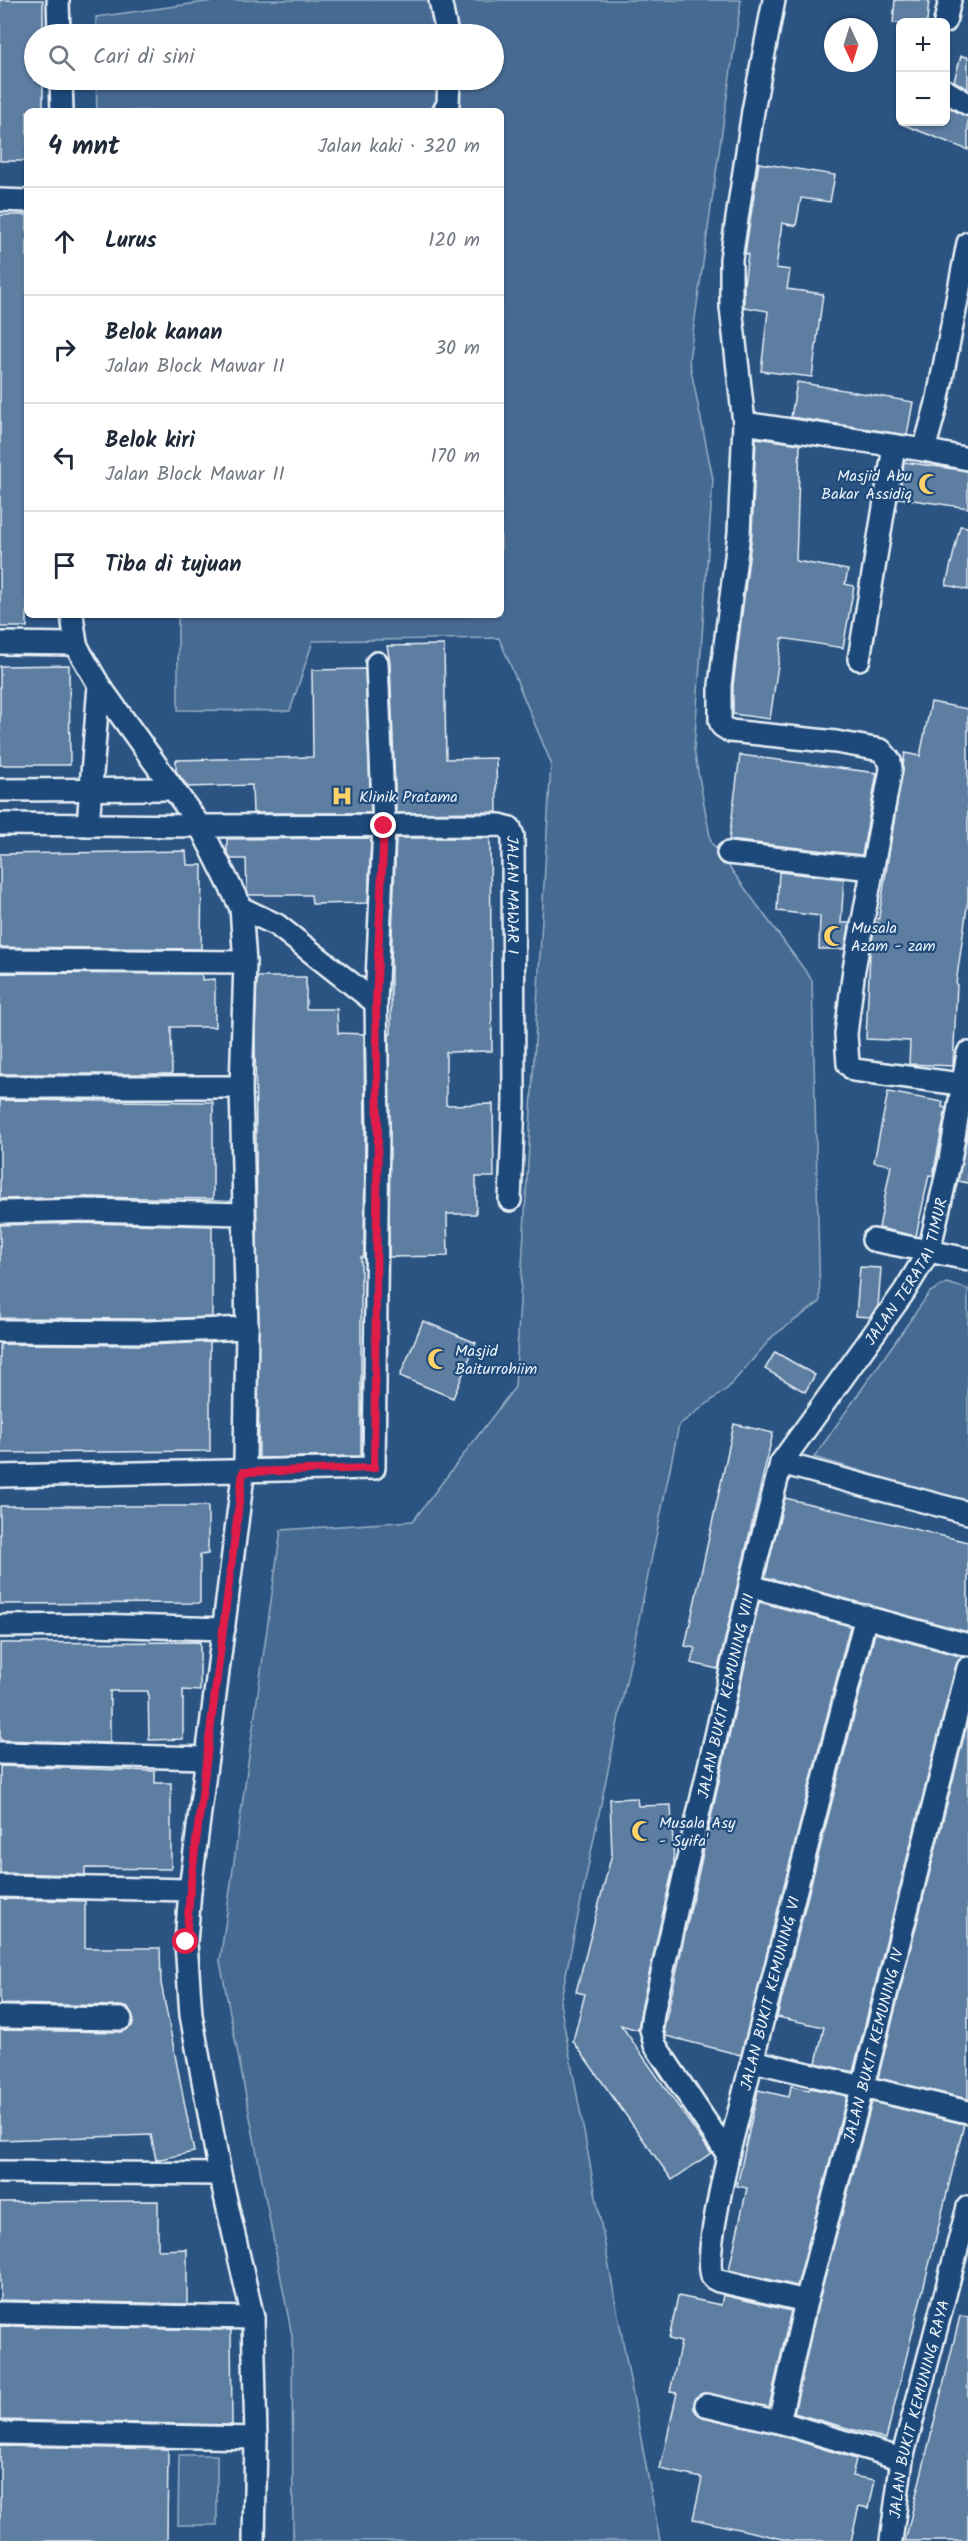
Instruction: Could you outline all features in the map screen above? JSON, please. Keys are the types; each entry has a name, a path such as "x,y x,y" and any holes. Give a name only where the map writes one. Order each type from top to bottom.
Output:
{"street":[{"path":"58,0 59,24"},
{"path":"440,0 445,24"},
{"path":"774,0 753,111 730,259 730,307 744,423 739,533 720,686 720,721 722,726 730,732 836,742 881,750 886,755 891,769 849,1008 846,1044 848,1064 854,1070 965,1084"},
{"path":"946,18 950,0"},
{"path":"61,90 62,108"},
{"path":"446,108 449,90"},
{"path":"950,95 968,104"},
{"path":"0,200 24,201"},
{"path":"924,450 937,403 968,243"},
{"path":"744,423 924,450 968,459"},
{"path":"859,659 894,447"},
{"path":"72,618 76,644 99,685 200,826 241,908 245,962 241,1087 247,1328 243,1472 190,1890 186,1942 191,2015 220,2174 253,2318 256,2438 254,2541"},
{"path":"0,643 76,644"},
{"path":"0,1476 374,1468 378,1140 376,1003 384,826 376,663"},
{"path":"88,825 99,685"},
{"path":"0,790 173,789"},
{"name":"JALAN MAWAR I","path":"0,824 500,825 510,828 513,836 514,1102 510,1200"},
{"path":"728,853 872,868"},
{"path":"241,908 277,925 376,1003"},
{"path":"0,960 245,962"},
{"name":"JALAN TERATAI TIMUR","path":"781,1463 897,1302 929,1251 965,1084 968,1053"},
{"path":"0,1088 241,1087"},
{"path":"0,1212 85,1210 243,1214"},
{"path":"873,1240 968,1259"},
{"path":"0,1331 148,1332 247,1328"},
{"path":"781,1463 968,1513"},
{"name":"JALAN BUKIT KEMUNING VIII","path":"728,2155 655,2045 651,2029 750,1586 781,1463"},
{"path":"750,1586 968,1645"},
{"name":"JALAN BUKIT KEMUNING VI","path":"806,2301 713,2278 711,2273 713,2237 728,2155 866,1616"},
{"path":"0,1626 93,1625 224,1629"},
{"name":"JALAN BUKIT KEMUNING IV","path":"779,2422 806,2301 968,1668"},
{"path":"0,1753 207,1758"},
{"path":"0,1886 190,1890"},
{"path":"0,2017 121,2019"},
{"path":"753,2061 968,2112"},
{"path":"0,2172 220,2174"},
{"name":"JALAN BUKIT KEMUNING RAYA","path":"891,2541 902,2459 968,2207"},
{"path":"0,2313 253,2318"},
{"path":"706,2405 779,2422 902,2459"},
{"path":"0,2433 256,2438"}],"shaded area":[{"path":"220,0 741,0 689,360 713,479 694,750 711,842 812,980 820,1302 773,1336 728,1388 679,1425 560,2003 660,2541 293,2541 292,2336 220,1961 281,1530 413,1521 515,1387 551,763 499,638 313,641 290,711 178,710 178,618 504,618 504,108 97,108 96,90 504,90 504,24 96,24 96,17"},
{"path":"946,1283 968,1289 968,1503 814,1457 930,1292"},
{"path":"179,2455 217,2455 217,2525 178,2525"}],"building":[{"path":"0,0 43,0 43,24 24,24 24,90 43,90 43,108 24,108 24,161 0,161"},
{"path":"895,0 929,0 927,18 896,18 896,23 893,23"},
{"path":"961,56 968,57 968,89 954,81"},
{"path":"950,108 968,117 968,150 907,126 950,126"},
{"path":"759,163 835,175 830,202 801,198 796,226 782,223 776,268 790,270 787,289 823,294 812,377 761,371 768,311 744,307 748,254 745,254"},
{"path":"0,215 24,215 24,618 27,618 27,627 0,627"},
{"path":"797,382 913,402 907,435 791,417"},
{"path":"756,438 800,444 796,561 848,570 845,584 854,586 843,648 782,638 770,719 733,714 733,686 752,534"},
{"name":"Masjid Abu Bakar Assidiq","path":"904,462 968,471 968,508 899,498"},
{"path":"960,526 968,527 968,590 946,585"},
{"path":"444,645 446,759 496,758 497,812 396,813 390,662 387,646"},
{"path":"69,665 70,765 0,765 0,666"},
{"path":"365,669 371,813 253,813 252,785 188,787 176,771 176,760 313,757 312,670"},
{"path":"931,702 968,709 968,900 956,984 953,1066 909,1064 910,1041 866,1039 870,953 875,923 878,923 905,753 920,756"},
{"path":"740,755 877,773 862,855 729,840"},
{"path":"371,838 368,903 312,904 311,895 249,895 246,859 231,859 227,851 227,839"},
{"path":"396,838 490,838 492,1051 446,1052 446,1105 493,1104 494,1177 476,1177 476,1214 447,1214 448,1256 389,1257 389,1034 391,1034 391,961"},
{"path":"186,851 187,865 202,865 201,949 0,947 0,854"},
{"path":"779,872 844,879 841,923 850,923 845,949 819,949 820,916 777,911"},
{"path":"0,973 202,974 202,980 215,979 215,1027 171,1027 172,1074 0,1074"},
{"path":"257,977 306,977 306,1009 337,1009 338,1033 364,1034 361,1456 259,1458 255,1033"},
{"path":"888,1092 943,1102 942,1107 946,1108 933,1176 929,1175 916,1236 879,1228 891,1165 874,1162"},
{"path":"0,1100 213,1102 213,1199 85,1197 0,1199"},
{"path":"968,1130 968,1183 958,1181"},
{"path":"85,1223 212,1226 212,1317 0,1318 0,1225"},
{"path":"860,1267 881,1268 878,1306 870,1317 856,1316"},
{"name":"Masjid Baiturrohiim","path":"423,1321 476,1343 453,1398 400,1376"},
{"path":"210,1342 210,1451 0,1453 0,1344 148,1345"},
{"path":"775,1352 815,1375 805,1392 765,1369"},
{"path":"734,1424 773,1433 718,1669 691,1663 695,1648 685,1646"},
{"path":"785,1498 968,1542 968,1632 765,1577"},
{"path":"0,1506 208,1506 208,1554 200,1555 200,1603 0,1604"},
{"path":"759,1602 850,1626 741,2055 666,2036 664,2028"},
{"path":"875,1633 963,1657 956,1665 853,2072 816,2063 824,2027 777,2017"},
{"path":"200,1642 200,1691 183,1690 183,1739 149,1740 148,1691 110,1691 110,1743 0,1740 0,1643"},
{"path":"968,1720 968,2099 878,2078"},
{"path":"0,1766 155,1771 155,1783 171,1783 171,1869 85,1868 85,1875 0,1873"},
{"path":"637,1798 638,1806 671,1805 674,1864 638,2030 621,2025 711,2153 672,2180 573,2041 585,1994 576,1992 612,1854 610,1799"},
{"path":"0,1899 85,1901 85,1948 160,1948 161,1983 194,2152 156,2160 151,2135 0,2140 0,2030 121,2032 132,2026 134,2019 128,2008 121,2006 0,2004"},
{"path":"791,2086 847,2096 797,2286 729,2270 747,2188 737,2186 758,2090 789,2097"},
{"path":"872,2102 964,2124 886,2439 794,2413 818,2304"},
{"path":"158,2201 158,2250 187,2249 187,2304 0,2300 0,2202"},
{"path":"723,2295 791,2311 769,2407 703,2393 696,2397 694,2409 703,2417 776,2434 856,2459 852,2476 875,2480 869,2508 859,2506 851,2541 792,2541 693,2519 702,2478 660,2469 677,2393 670,2392 681,2342 669,2339 678,2296 721,2305"},
{"path":"960,2316 968,2317 968,2541 905,2541"},
{"path":"0,2326 231,2330 232,2425 0,2420"},
{"path":"0,2446 168,2449 167,2541 0,2541"}],"place":[{"name":"Masjid Abu Bakar Assidiq","path":"929,484"},
{"name":"Klinik Pratama","path":"342,796"},
{"name":"Musala Azam - zam","path":"834,936"},
{"name":"Masjid Baiturrohiim","path":"438,1359"},
{"name":"Musala Asy - Syifa'","path":"642,1831"}],"route":[{"path":"186,1942 190,1890 243,1472 374,1468 378,1128 376,1003 384,826"}]}
